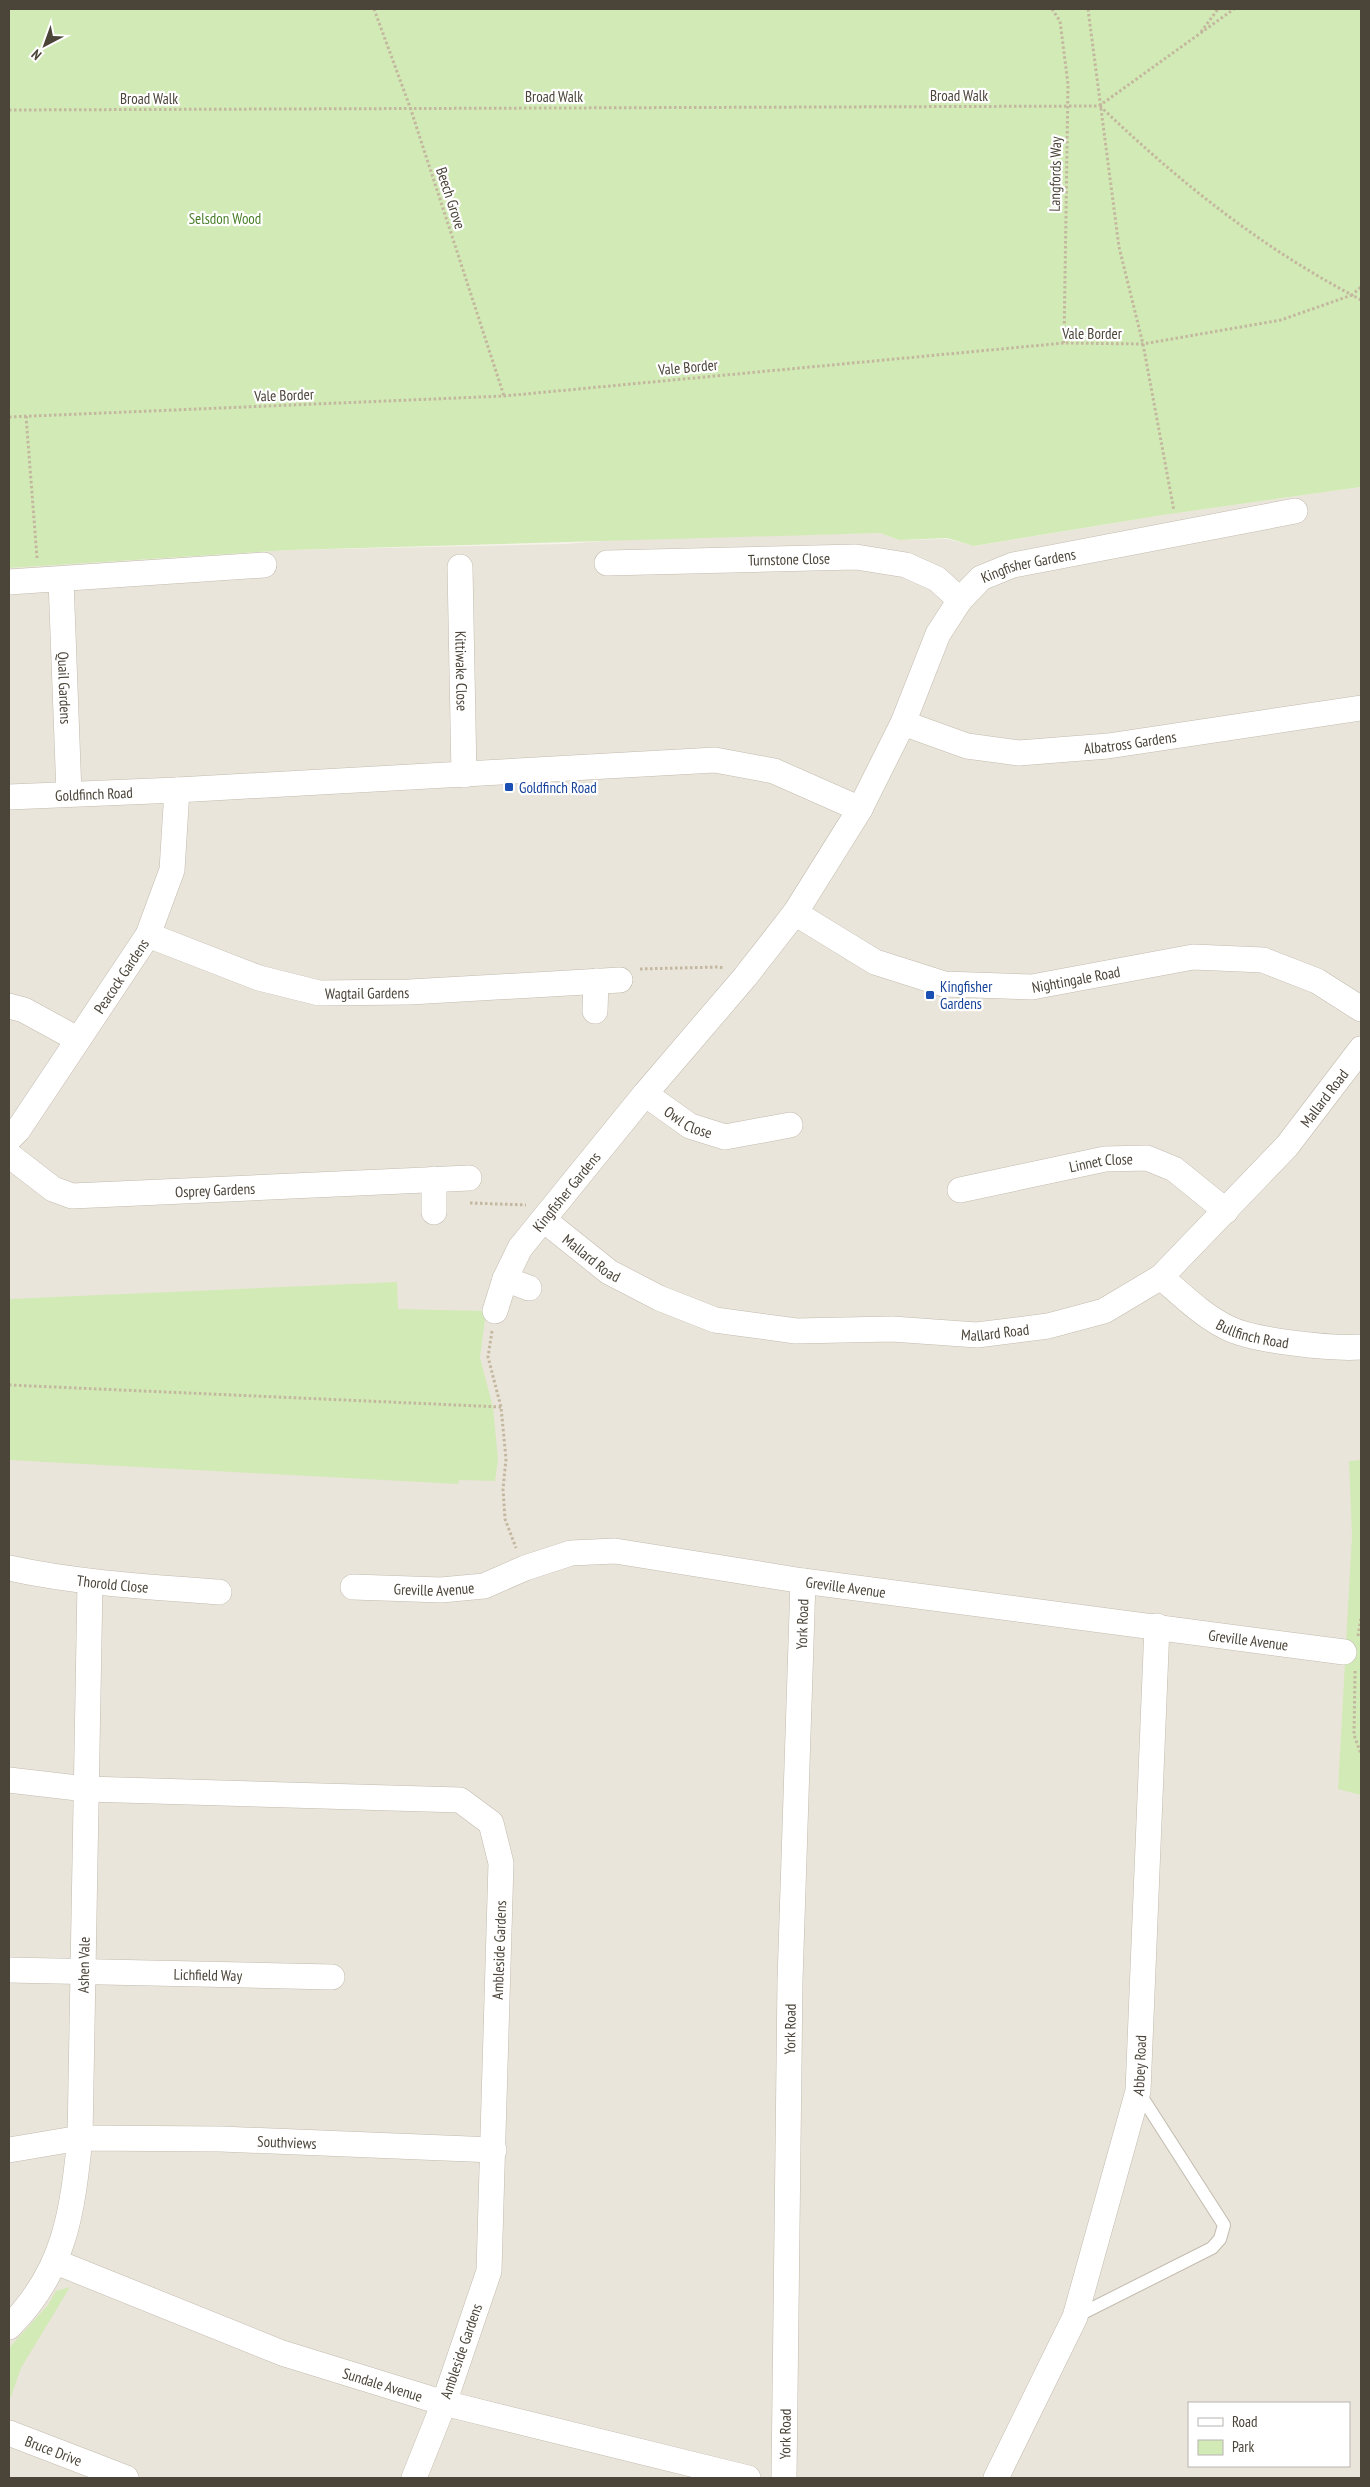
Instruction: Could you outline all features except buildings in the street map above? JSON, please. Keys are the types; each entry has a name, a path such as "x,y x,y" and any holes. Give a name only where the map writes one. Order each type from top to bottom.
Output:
{"street":[{"name":"Kingfisher Gardens","path":"495,1311 505,1278 520,1248 745,977 795,913 860,809 903,723 938,634 960,600 981,578 1013,565 1295,511"},
{"name":"Turnstone Close","path":"607,563 856,557 906,566 937,579 960,600"},
{"path":"9,582 264,565"},
{"name":"Kittiwake Close","path":"460,567 464,775"},
{"name":"Quail Gardens","path":"50,580 69,794"},
{"name":"Albatross Gardens","path":"903,723 968,746 1019,753 1108,746 1361,708"},
{"name":"Goldfinch Road","path":"9,797 178,790 715,760 774,771 860,809"},
{"name":"Peacock Gardens","path":"9,1140 18,1130 148,935 172,870 178,790"},
{"name":"Nightingale Road","path":"795,913 875,962 944,984 1032,987 1193,958 1263,960 1317,981 1361,1009"},
{"name":"Wagtail Gardens","path":"148,935 259,978 319,993 410,992 608,980"},
{"path":"595,1011 608,980"},
{"path":"9,1006 24,1010 77,1039"},
{"name":"Mallard Road","path":"551,1212 609,1272 659,1298 715,1320 796,1331 892,1329 977,1335 1048,1326 1104,1310 1161,1277 1287,1146 1361,1049"},
{"name":"Owl Close","path":"646,1094 690,1126 726,1137 777,1134"},
{"name":"Osprey Gardens","path":"9,1154 53,1190 72,1196 468,1178"},
{"name":"Linnet Close","path":"960,1190 1106,1159 1147,1158 1174,1169 1226,1211"},
{"path":"434,1179 434,1212"},
{"name":"Bullfinch Road","path":"1161,1277 1194,1306 1229,1329 1310,1344 1361,1346"},
{"path":"505,1278 529,1288"},
{"name":"Greville Avenue","path":"353,1587 441,1590 484,1586 525,1568 571,1553 615,1551 803,1581 1344,1652"},
{"name":"Thorold Close","path":"9,1568 59,1579 90,1583 219,1592"},
{"name":"York Road","path":"784,2478 790,1981 803,1581"},
{"name":"Ashen Vale","path":"9,2328 28,2308 56,2262 74,2199 80,2138 90,1583"},
{"name":"Abbey Road","path":"996,2478 1075,2317 1138,2091 1157,1626"},
{"name":"Ambleside Gardens","path":"9,1780 86,1789 460,1800 491,1823 502,1864 489,2272 444,2403 414,2478"},
{"name":"Lichfield Way","path":"9,1970 332,1977"},
{"name":"Southviews","path":"9,2150 80,2138 221,2139 494,2150"},
{"name":"Sundale Avenue","path":"56,2262 282,2353 444,2403 716,2474 748,2478"},
{"name":"Bruce Drive","path":"9,2433 126,2478"}],"lane":[{"path":"1075,2317 1212,2248 1220,2239 1224,2226 1138,2091"}],"path":[{"name":"Beech Grove","path":"374,9 410,107 504,396"},
{"name":"Langfords Way","path":"1052,9 1060,22 1068,84 1064,343"},
{"path":"1088,9 1119,247 1143,344 1178,534"},
{"path":"1198,37 1218,9"},
{"path":"1100,106 1198,37 1234,9"},
{"name":"Broad Walk","path":"9,110 410,107 1100,106"},
{"path":"1100,106 1154,158 1237,224 1304,270 1361,300"},
{"path":"1352,295 1361,287"},
{"name":"Vale Border","path":"9,416 504,396 1064,343 1143,344 1281,320 1352,295"},
{"path":"26,416 50,580"},
{"path":"608,980 622,970 719,967 745,977"},
{"path":"468,1178 467,1202 530,1205 551,1212"},
{"path":"495,1311 488,1357 501,1407 506,1459 503,1489 506,1519 525,1568"},
{"path":"9,1386 501,1407"},
{"path":"1344,1652 1355,1654 1354,1735 1361,1754"}],"shaded area":[{"path":"1361,487 1361,2478 9,2478 9,568 290,550 564,544 644,538 880,533 899,540 947,539 975,546 1163,515"}],"green space":[{"name":"Selsdon Wood","path":"9,9 1361,9 1361,487 1163,515 974,546 947,538 899,540 880,533 290,550 9,568"},
{"path":"397,1282 398,1309 486,1311 480,1358 493,1407 498,1459 495,1481 459,1480 458,1484 9,1460 9,1299"},
{"path":"1361,1460 1361,1795 1338,1789 1352,1535 1349,1461"},
{"path":"70,2287 21,2368 9,2402 9,2348 48,2305 56,2291"}],"place":[{"name":"Goldfinch Road","path":"509,787"},
{"name":"Kingfisher Gardens","path":"930,995"}]}
